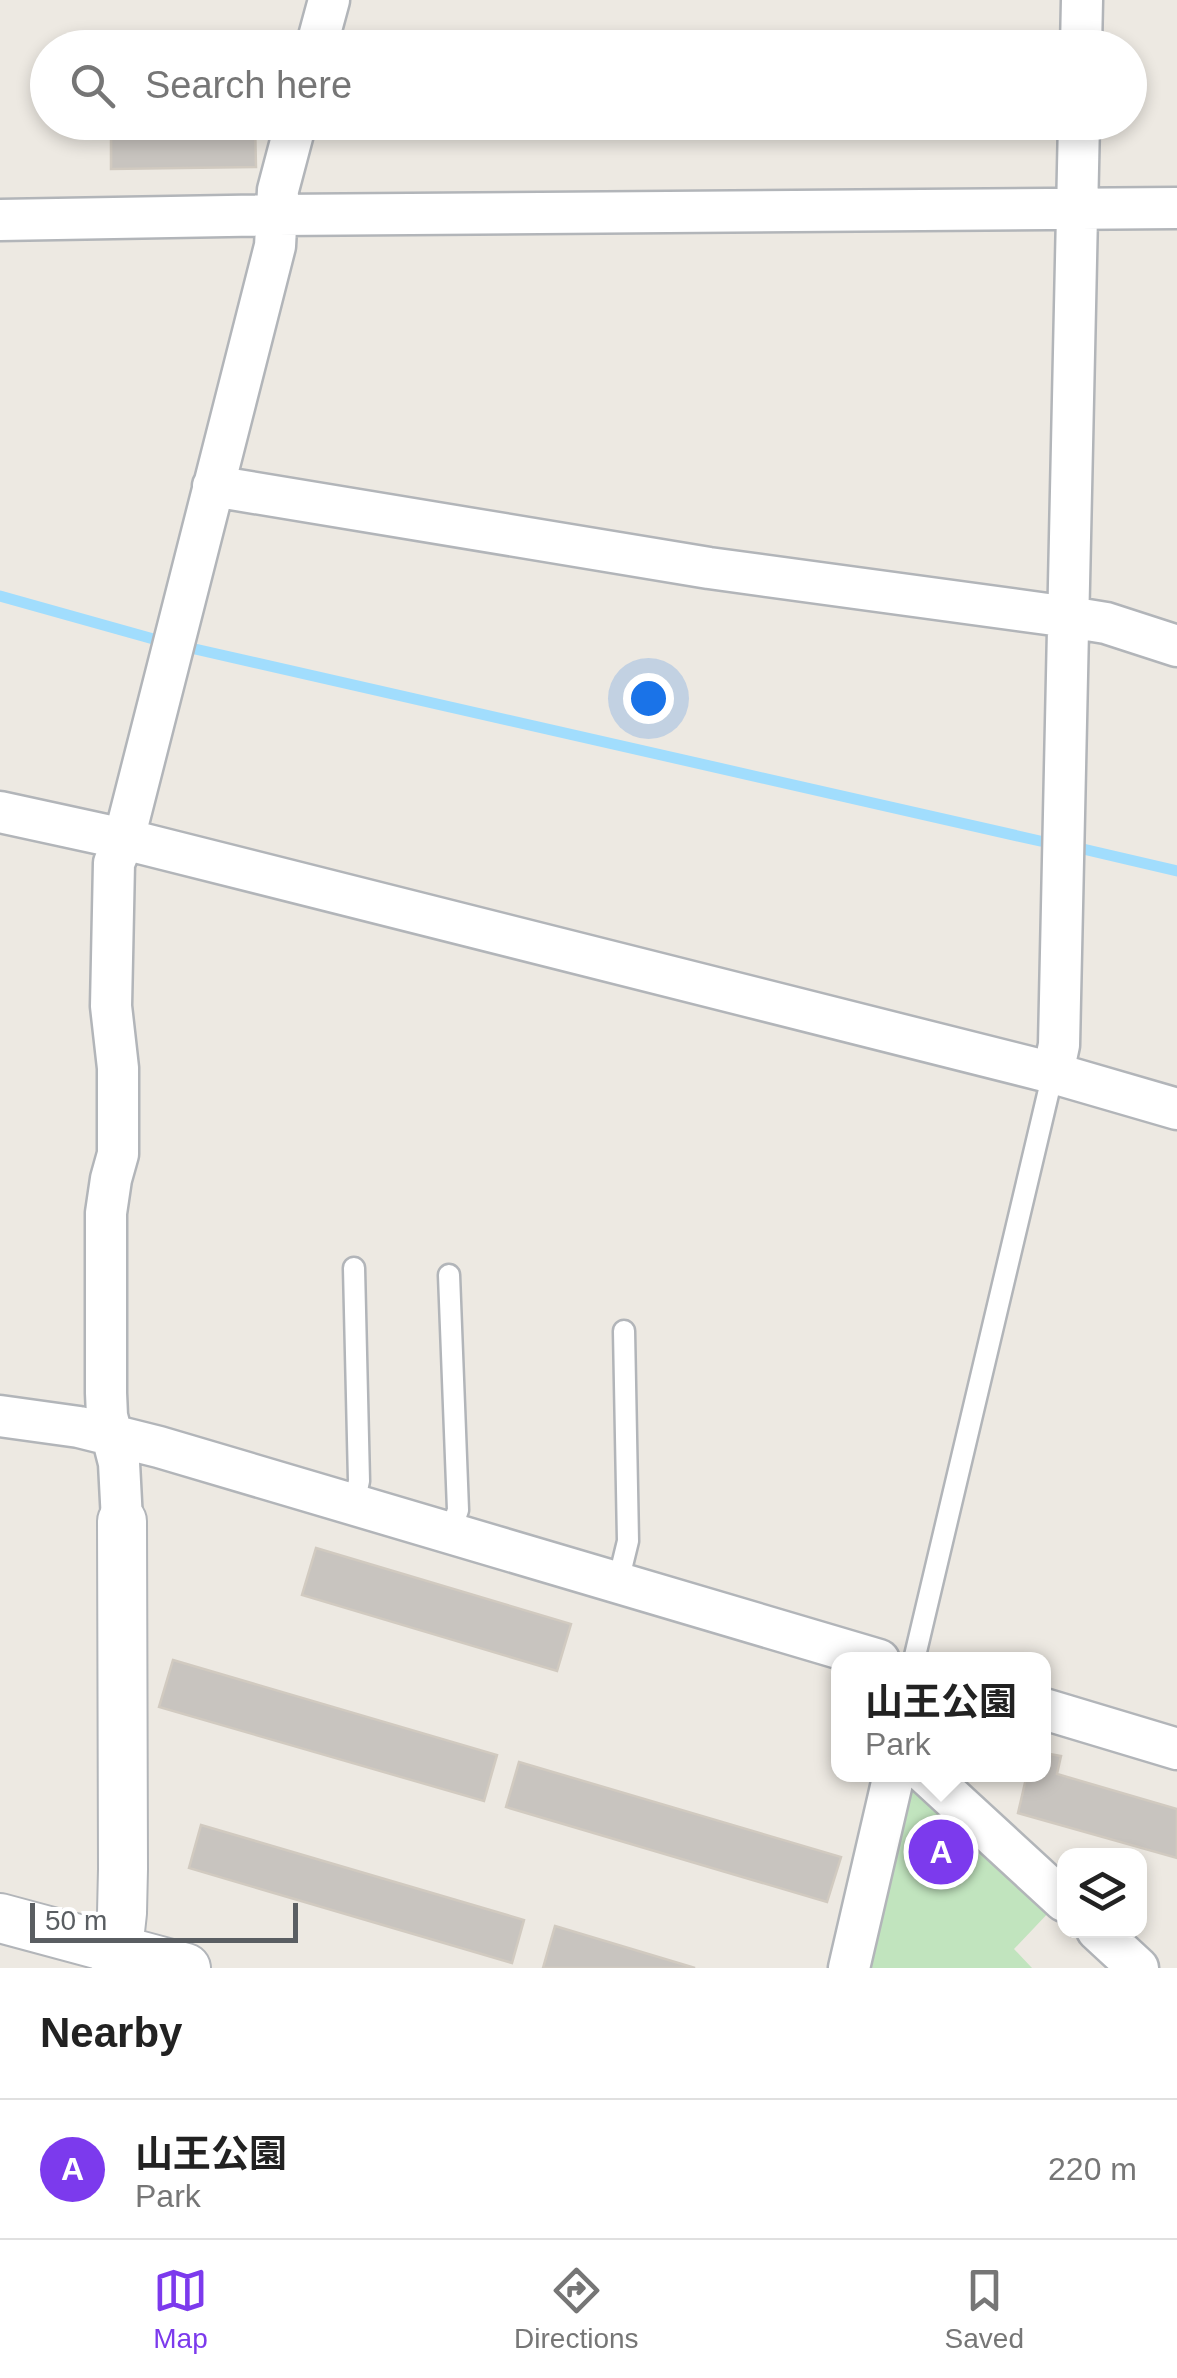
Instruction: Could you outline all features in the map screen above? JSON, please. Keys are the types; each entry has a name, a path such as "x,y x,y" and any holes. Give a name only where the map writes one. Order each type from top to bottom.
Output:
{"street":[{"path":"321,30 329,0"},
{"path":"1081,30 1082,0"},
{"path":"117,1958 123,1869 122,1521 119,1463 106,1416 106,1213 118,1154 118,1068 110,1006 114,864 124,838 275,246 278,190 291,140"},
{"path":"1053,1073 1059,1044 1079,140"},
{"path":"0,220 1177,208"},
{"path":"213,486 709,568 1069,617 1177,646"},
{"path":"0,812 124,838 1053,1073 1177,1109"},
{"path":"0,1416 79,1427 159,1446 853,1652"},
{"path":"1051,1711 1177,1749"},
{"path":"849,1968 892,1782"},
{"path":"935,1782 1057,1894"},
{"path":"0,1918 117,1958 186,1968"},
{"path":"1106,1938 1138,1968"}],"lane":[{"path":"916,1652 1053,1073"},
{"path":"354,1268 360,1481 354,1504"},
{"path":"450,1275 458,1510 450,1533"},
{"path":"618,1582 628,1541 624,1331"}],"green space":[{"path":"923,1788 1052,1909 1014,1949 1032,1968 864,1968 903,1795"}],"building":[{"path":"111,140 255,140 256,167 111,169"},
{"path":"316,1548 571,1624 557,1671 302,1595"},
{"path":"173,1660 497,1755 484,1801 159,1707"},
{"path":"1051,1754 1061,1756 1057,1774 1177,1809 1177,1858 1018,1813 1025,1782 1051,1782"},
{"path":"1051,1754 1061,1756 1057,1774 1177,1809 1177,1858 1018,1813 1025,1782 1051,1782"},
{"path":"519,1762 841,1857 827,1902 506,1807"},
{"path":"201,1825 524,1920 512,1963 189,1868"},
{"path":"555,1926 695,1968 543,1968"}],"waterway":[{"path":"0,596 157,640"},
{"path":"195,649 1040,841"},
{"path":"1083,849 1177,871"}],"place":[{"name":"山王公園","path":"941,1852"}]}
